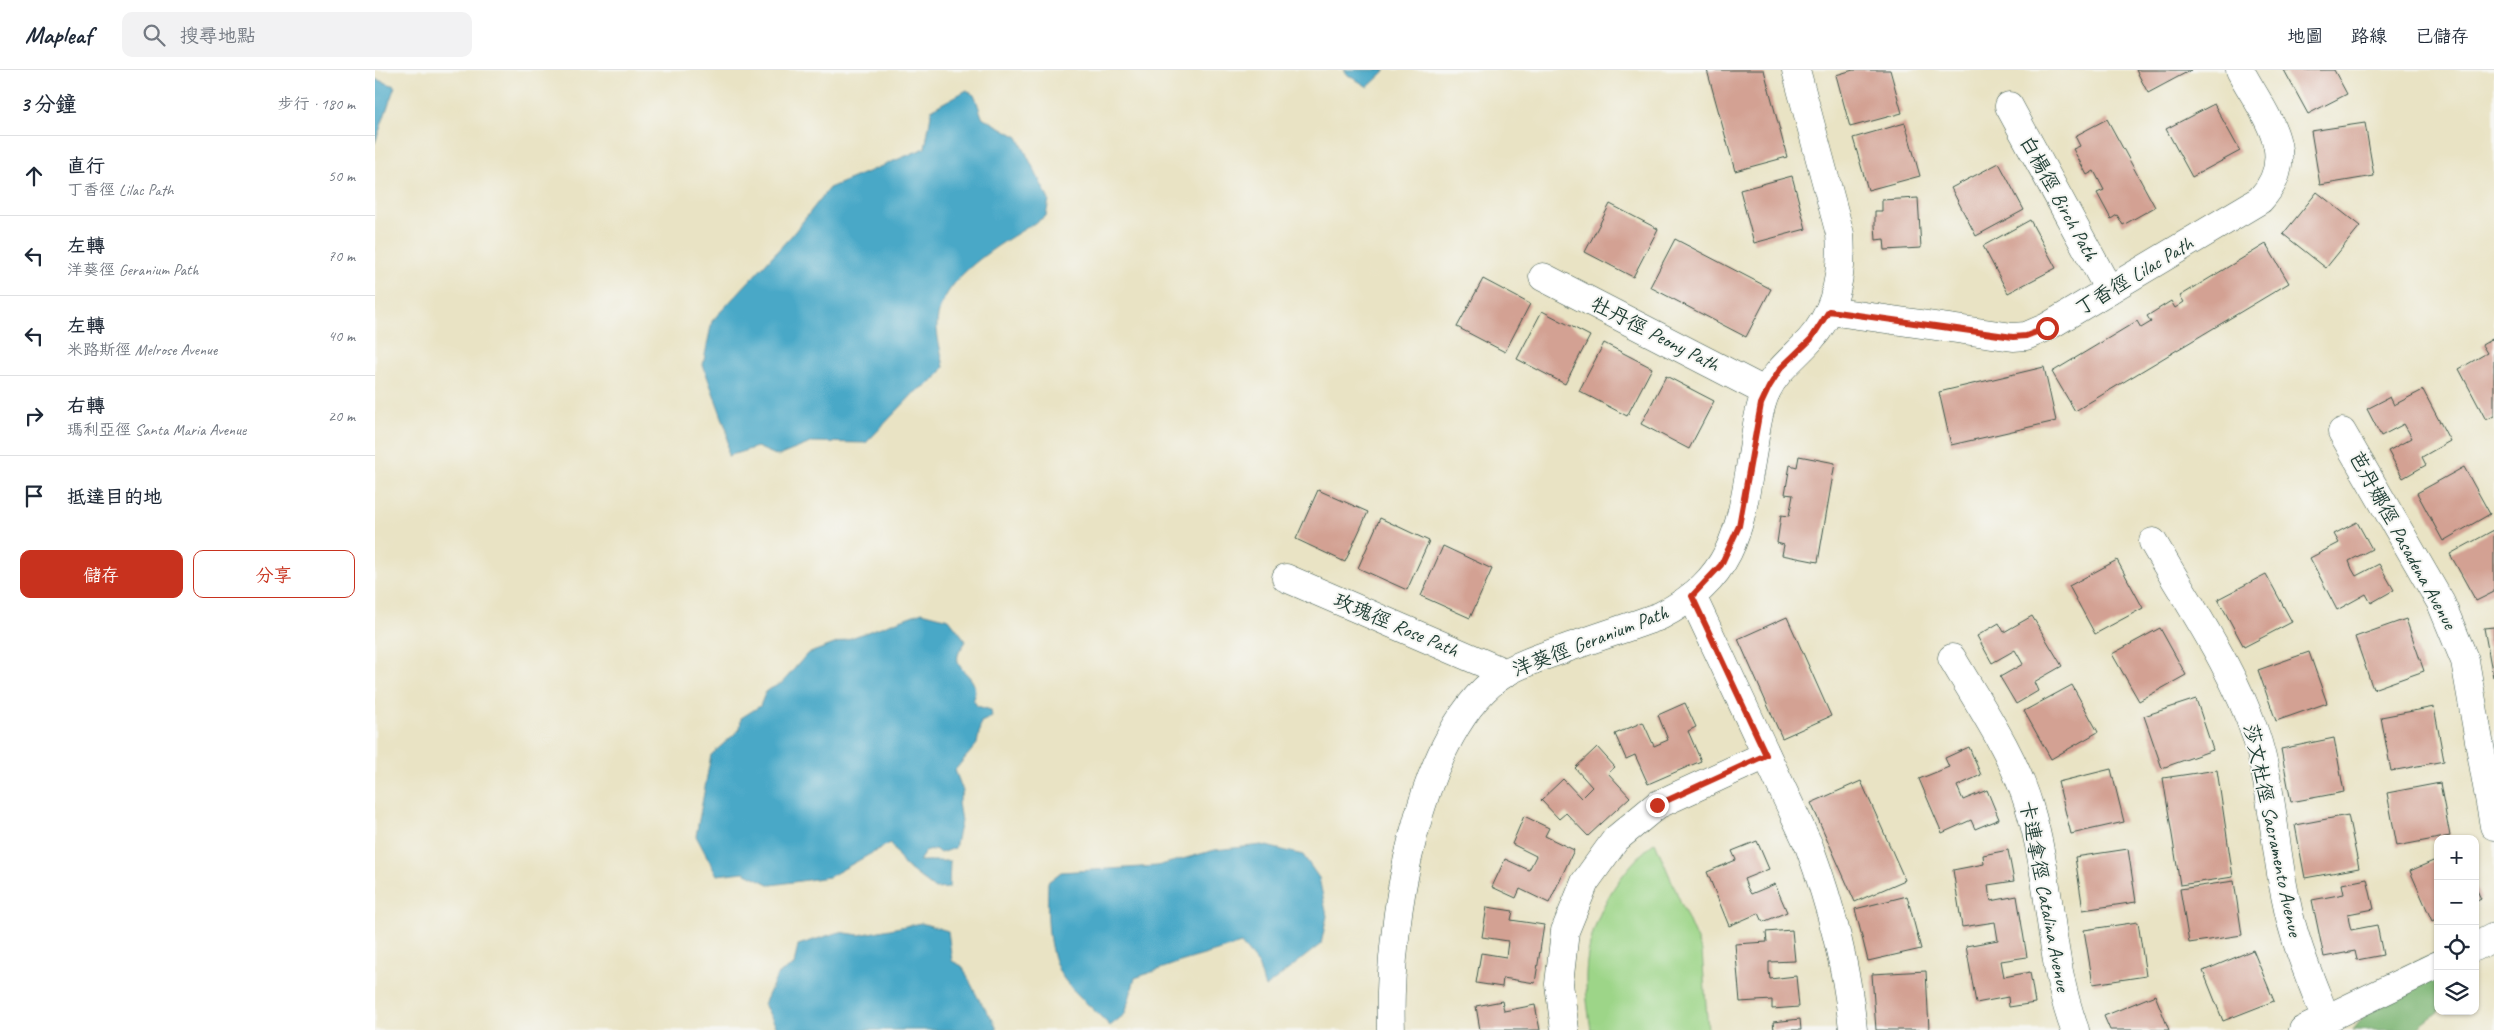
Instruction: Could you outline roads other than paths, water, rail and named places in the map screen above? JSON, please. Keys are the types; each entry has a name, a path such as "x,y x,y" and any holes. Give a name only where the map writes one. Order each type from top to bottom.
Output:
{"street":[{"name":"洋葵徑 Geranium Path","path":"1391,1030 1392,956 1397,909 1420,814 1436,769 1457,725 1470,705 1506,672 1528,662 1660,616 1692,596 1721,565 1739,526 1757,423 1766,392 1781,368 1811,339 1829,311 1839,282 1842,258 1840,234 1796,70"},
{"name":"丁香徑 Lilac Path","path":"1829,311 2000,336 2026,336 2042,330 2260,200 2270,190 2277,177 2280,164 2277,139 2240,70"},
{"name":"白楊徑 Birch Path","path":"2009,106 2109,290"},
{"name":"牡丹徑 Peony Path","path":"1543,277 1766,392"},
{"name":"芭丹娜徑 Pasadena Avenue","path":"2342,432 2441,604 2455,632 2472,692 2494,826"},
{"name":"莎文杜徑 Sacramento Avenue","path":"2153,542 2234,681 2247,709 2264,769 2285,900 2315,1024"},
{"name":"玫瑰徑 Rose Path","path":"1286,578 1506,672"},
{"path":"1692,596 1809,846 1824,888 1845,969 1853,1030"},
{"name":"卡連拿徑 Catalina Avenue","path":"1952,658 2006,750 2030,808 2058,969 2075,1030"},
{"path":"1565,1030 1559,984 1565,931 1585,882 1616,839 1657,805 1766,755"},
{"path":"2479,944 2494,937"},
{"path":"2315,1024 2434,967"}],"water":[{"path":"1344,70 1386,70 1368,87 1348,75"},
{"path":"375,79 395,86 375,143"},
{"path":"967,90 975,96 982,117 1018,137 1049,200 1046,216 976,262 947,293 939,311 937,330 944,367 935,380 914,393 866,443 813,442 778,456 757,447 728,456 727,431 703,365 712,321 792,235 829,188 925,148 932,109"},
{"path":"922,612 949,619 966,641 958,655 958,661 974,685 973,699 977,706 991,710 992,717 981,722 977,744 955,770 963,791 958,803 961,821 955,848 940,853 935,849 925,852 919,861 950,861 949,888 935,889 904,865 890,843 829,877 771,885 744,872 717,875 696,836 711,755 740,729 741,718 760,706 766,691 782,683 807,654"},
{"path":"1262,845 1303,855 1319,878 1327,916 1321,944 1265,988 1258,964 1241,944 1135,978 1125,1014 1110,1026 1064,979 1054,957 1048,919 1048,882 1061,872 1157,866 1215,850"},
{"path":"921,923 948,931 952,961 962,966 997,1030 778,1030 764,1004 778,974 794,965 798,945 839,932 859,935"}]}
